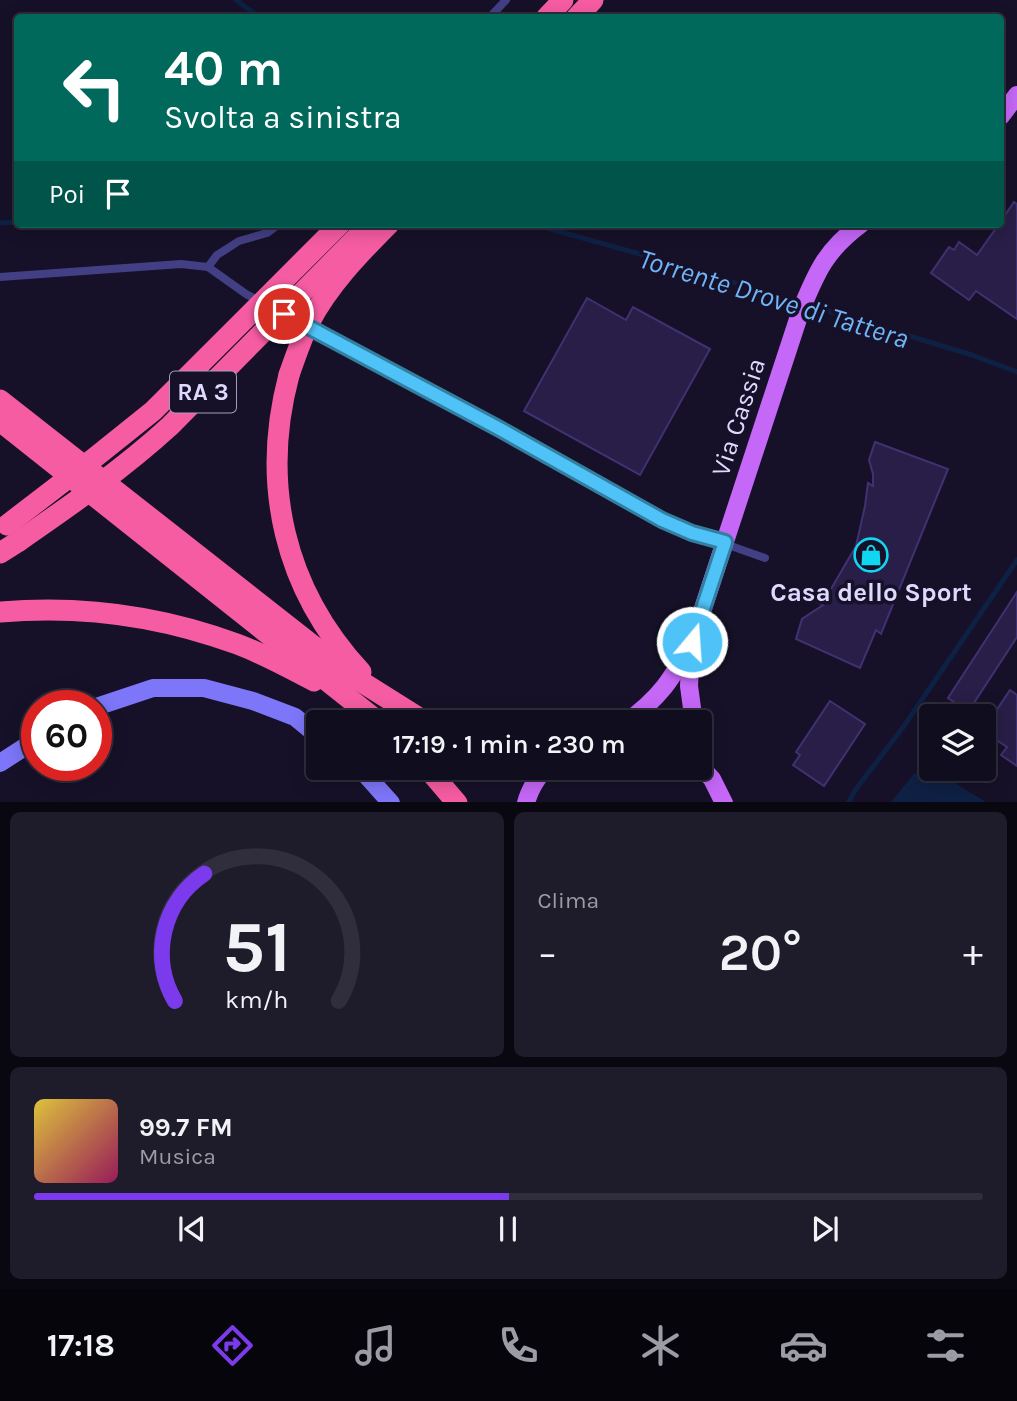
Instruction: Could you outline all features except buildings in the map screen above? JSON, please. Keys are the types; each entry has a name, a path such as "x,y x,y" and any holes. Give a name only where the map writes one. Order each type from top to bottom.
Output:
{"highway":[{"path":"550,14 563,0"},
{"path":"580,14 593,0"},
{"name":"RA 3","path":"0,553 9,532 153,411 336,228"},
{"name":"RA 3","path":"9,532 89,492 144,450 366,228"},
{"path":"382,694 328,631 302,584 289,551 279,506 276,460 281,403 302,339 325,297 348,267 385,228"},
{"path":"0,400 339,666 407,710"},
{"path":"0,421 365,710"},
{"path":"0,612 63,610 117,614 188,628 254,651 360,706"},
{"path":"437,780 456,802"}],"main road":[{"path":"1004,112 1017,94"},
{"name":"Via Cassia","path":"642,710 664,689 692,642 801,310 819,269 831,251 857,228"},
{"name":"Via Cassia","path":"692,642 689,686 692,710"},
{"path":"712,779 724,802"},
{"path":"526,802 537,780"}],"street":[{"path":"112,702 153,688 205,688 253,701 295,717 306,726"},
{"path":"0,763 21,749"},
{"path":"370,780 390,802"}],"lane":[{"path":"493,14 506,0"},
{"path":"208,267 216,255 239,241 267,233 274,228"},
{"path":"0,277 181,264 208,267 246,295 267,306"},
{"path":"278,312 498,428 662,520 765,558"}],"water":[{"path":"919,772 919,781 952,781 986,802 891,802 914,774"}],"waterway":[{"path":"236,0 255,14"},
{"name":"Torrente Drove di Tattera","path":"0,223 14,222"},
{"name":"Torrente Drove di Tattera","path":"546,228 972,355 1017,372"},
{"path":"849,802 1017,560"}],"place":[{"name":"Casa dello Sport","path":"871,555"}],"route":[{"path":"284,314 498,428 662,520 692,533 725,542 692,642"}]}
